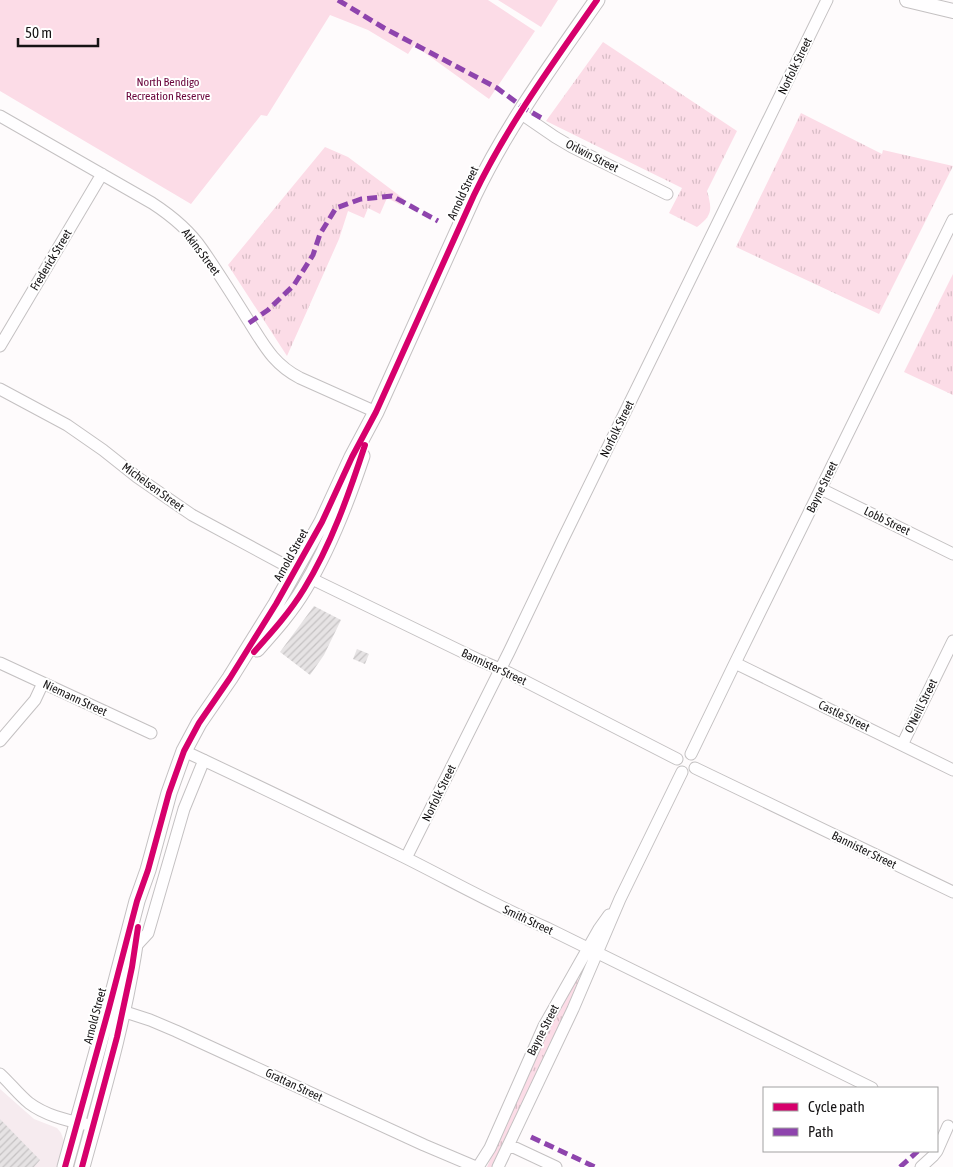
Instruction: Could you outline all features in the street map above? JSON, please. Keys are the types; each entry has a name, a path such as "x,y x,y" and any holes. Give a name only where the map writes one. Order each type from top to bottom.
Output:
{"main road":[{"name":"Arnold Street","path":"82,1167 113,1055 116,1009 137,901 148,870 169,793 184,751 198,723 230,678 296,571 322,522 352,457 376,412 483,176 520,113 598,0"},
{"name":"Arnold Street","path":"230,678 282,620 310,578 349,492 376,412"},
{"name":"Michelsen Street","path":"296,571 310,578"},
{"name":"Arnold Street","path":"65,1167 134,947 148,870"}],"street":[{"name":"Norfolk Street","path":"406,858 827,0"},
{"path":"907,0 953,11"},
{"name":"Orlwin Street","path":"520,113 572,147 667,194"},
{"name":"Atkins Street","path":"0,116 170,215 202,249 278,364 300,378 376,412"},
{"name":"Frederick Street","path":"0,346 102,174"},
{"name":"Bayne Street","path":"691,754 953,220"},
{"name":"Michelsen Street","path":"0,389 67,425 192,515 296,571"},
{"name":"Lobb Street","path":"821,489 953,554"},
{"name":"Bannister Street","path":"310,578 500,669 677,759"},
{"name":"O'Neill Street","path":"902,745 953,641"},
{"name":"Castle Street","path":"735,663 953,770"},
{"name":"Niemann Street","path":"0,664 151,733"},
{"path":"0,742 35,700 43,683"},
{"name":"Smith Street","path":"184,751 406,858 513,913 870,1087"},
{"path":"682,754 691,754 696,760 695,768 688,773 682,772 677,767 677,759 682,754"},
{"name":"Arnold Street","path":"134,947 148,933 184,809 204,760"},
{"name":"Bannister Street","path":"695,768 953,892"},
{"name":"Bayne Street","path":"498,1167 574,1009 599,929 620,900 682,772"},
{"name":"Bayne Street","path":"477,1167 490,1148 544,1026 593,951"},
{"name":"Grattan Street","path":"116,1009 176,1031 424,1145 477,1167"},
{"path":"0,1074 21,1096 38,1109 57,1118 94,1125"},
{"path":"938,1121 950,1127 938,1149"},
{"path":"509,1145 556,1167"},
{"path":"921,1167 936,1152"}],"shaded area":[{"path":"0,1089 34,1119 57,1128 61,1133 64,1141 58,1167 0,1167"}],"green space":[{"name":"North Bendigo Recreation Reserve","path":"0,0 488,0 535,31 489,99 414,45 408,54 368,30 330,15 267,116 261,115 191,204 0,91"},
{"path":"498,0 558,0 541,27"},
{"path":"603,42 737,131 707,191 710,203 709,215 697,227 669,213 682,188 546,121"},
{"path":"801,113 882,154 883,150 953,166 879,314 736,247"},
{"path":"325,147 348,157 404,199 401,205 387,198 380,214 368,208 364,218 348,211 339,239 287,356 228,265"},
{"path":"953,274 953,395 904,372"},
{"path":"576,978 581,981 494,1167 487,1167 547,1033"}],"building":[{"path":"314,606 341,620 324,655 310,675 280,652"},
{"path":"357,649 369,654 365,664 353,659"},
{"path":"0,1119 40,1160 34,1167 0,1167"}],"marked path":[{"path":"338,0 384,28 497,88 524,108 545,120"},
{"path":"249,323 268,310 294,285 313,255 320,234 336,208 361,199 392,196 438,221"},
{"path":"531,1137 595,1167"},
{"path":"900,1167 917,1152"}],"cycle path":[{"path":"65,1167 137,901 148,870 169,793 184,751 199,723 230,678 276,604 322,522 352,457 376,412 487,169 531,95 597,0"},
{"path":"254,652 293,606 314,572 339,519 365,445"},
{"path":"82,1167 117,1037 132,967 138,927"}]}
